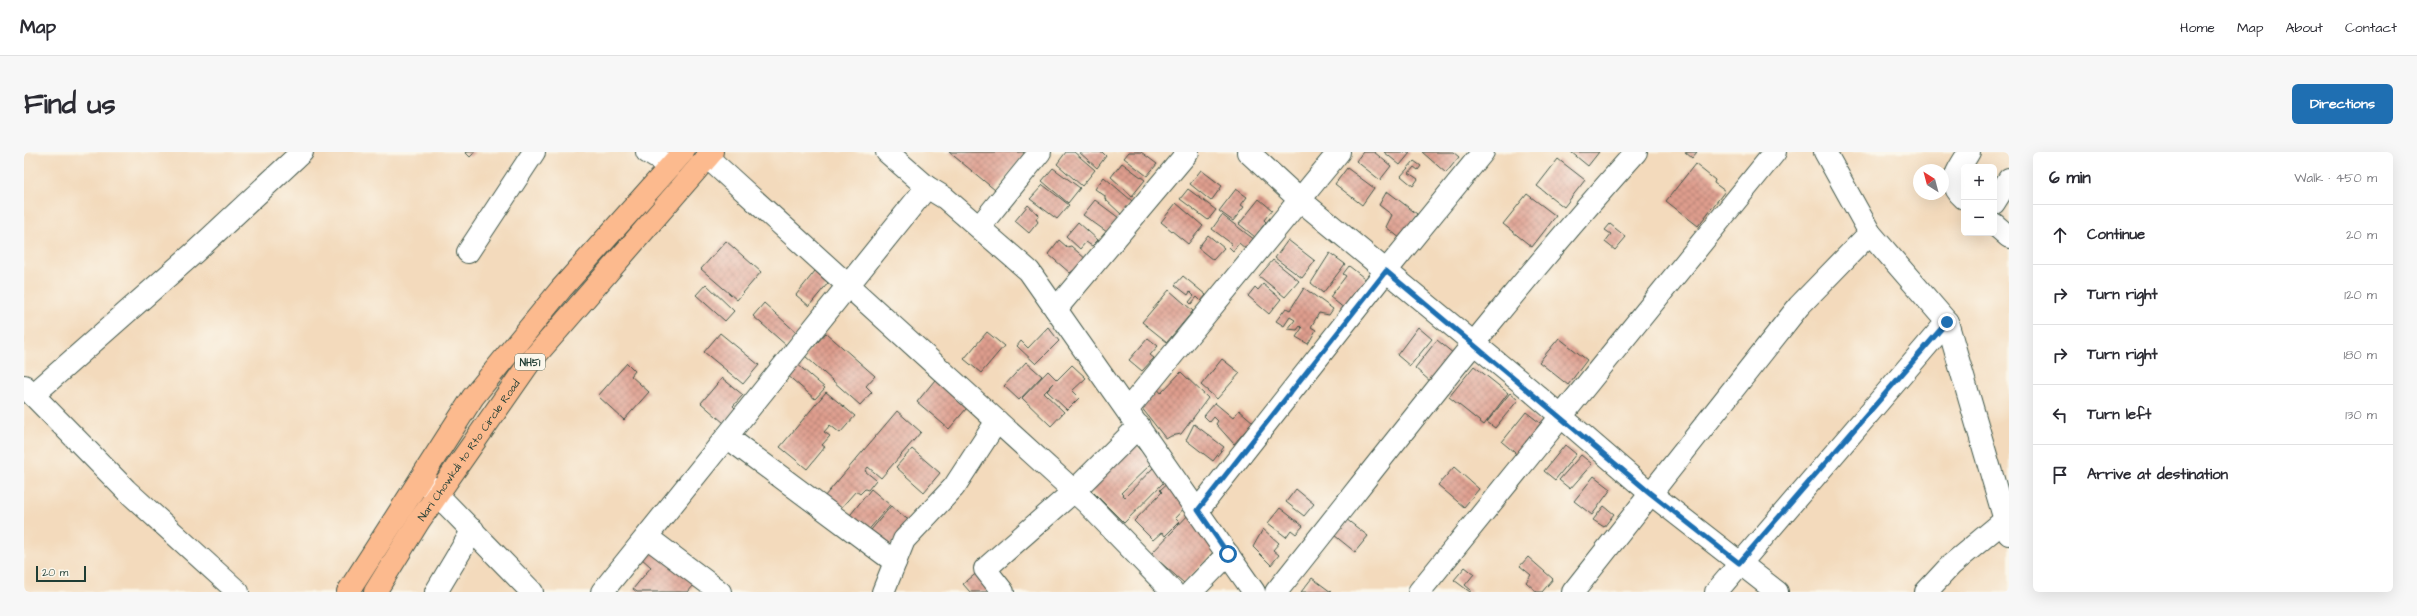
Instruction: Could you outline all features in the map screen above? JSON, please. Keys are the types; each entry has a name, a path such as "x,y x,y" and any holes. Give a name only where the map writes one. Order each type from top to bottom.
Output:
{"highway":[{"name":"Nari Chowkdi to Rto Circle Road","path":"375,592 438,493 530,362 709,155"},
{"name":"NH51","path":"348,592 473,397 561,289 676,159"}],"street":[{"path":"238,592 126,490 28,390 195,252 302,152"},
{"path":"468,252 534,152"},
{"path":"647,152 676,159"},
{"path":"979,228 1040,152"},
{"path":"1056,309 1188,152"},
{"path":"1248,152 1300,199 1562,417 1650,493 1777,592"},
{"path":"1003,592 985,569 1074,491 1133,417 1300,199 1339,152"},
{"path":"1198,510 1386,271 1484,152"},
{"path":"1276,592 1474,344 1596,196 1636,152"},
{"path":"1419,592 1775,152"},
{"path":"1825,152 1870,233 1947,322 2007,527 1963,554 1926,592"},
{"path":"1962,164 1969,152"},
{"path":"891,153 928,187 945,198 1029,271 1133,417 1254,592"},
{"path":"709,155 849,287 1074,491 1173,592"},
{"path":"1961,166 1954,178 1953,184 1956,191 1961,195"},
{"path":"1996,200 2009,179"},
{"path":"602,592 928,187"},
{"path":"1997,227 2009,237"},
{"path":"1573,592 1798,306 1870,233"},
{"path":"1716,592 1739,563 1947,322"},
{"path":"883,592 904,540 954,487 997,422"},
{"path":"727,437 895,562"},
{"path":"421,478 438,493 532,592"},
{"path":"436,592 473,530"},
{"path":"647,537 720,592"},
{"path":"1191,592 1228,554"}],"building":[{"path":"465,152 475,152 470,157"},
{"path":"949,152 1023,152 1025,154 995,190"},
{"path":"1066,152 1074,152 1095,170 1082,186 1057,164"},
{"path":"1079,152 1102,152 1106,156 1097,168"},
{"path":"1129,152 1141,152 1157,164 1147,176 1124,158"},
{"path":"1363,152 1374,152 1391,166 1380,180 1356,161"},
{"path":"1384,152 1409,152 1410,153 1400,165"},
{"path":"1422,152 1453,152 1459,157 1446,173"},
{"path":"1571,152 1599,152 1588,166"},
{"path":"1685,152 1697,152 1692,158"},
{"path":"1558,159 1585,180 1564,207 1537,186"},
{"path":"1414,161 1421,166 1418,170 1414,167 1409,173 1418,179 1413,186 1401,176"},
{"path":"1122,163 1145,180 1132,196 1111,177"},
{"path":"1695,164 1715,180 1714,183 1725,191 1698,226 1666,201"},
{"path":"1053,168 1080,188 1068,203 1042,181"},
{"path":"1347,168 1374,188 1362,205 1335,184"},
{"path":"1201,170 1222,186 1211,201 1190,184"},
{"path":"1104,177 1132,201 1122,215 1105,199 1105,196 1095,189"},
{"path":"1043,185 1069,205 1057,219 1030,199"},
{"path":"1188,189 1216,210 1208,220 1180,199"},
{"path":"1236,189 1247,197 1241,205 1244,207 1233,221 1219,211"},
{"path":"1387,191 1417,214 1401,239 1386,227 1392,215 1379,205"},
{"path":"1527,194 1556,216 1532,247 1503,224"},
{"path":"1259,199 1272,210 1264,220 1266,222 1255,237 1239,224"},
{"path":"1095,200 1119,218 1107,232 1083,215"},
{"path":"1176,203 1203,226 1188,244 1161,222"},
{"path":"1028,205 1039,215 1036,219 1038,222 1029,233 1015,221"},
{"path":"1222,215 1255,240 1247,250 1239,243 1233,251 1229,247 1232,244 1212,229"},
{"path":"1078,222 1098,240 1092,246 1086,242 1080,249 1066,236"},
{"path":"1610,224 1626,237 1615,250 1605,242 1611,234 1605,230"},
{"path":"1208,235 1224,248 1213,260 1198,248"},
{"path":"1059,240 1067,247 1071,246 1087,260 1070,273 1048,254"},
{"path":"1288,240 1315,261 1302,278 1275,258"},
{"path":"726,241 761,272 737,300 701,269"},
{"path":"1330,253 1345,264 1323,293 1311,283"},
{"path":"1273,260 1299,281 1285,297 1259,276"},
{"path":"1349,266 1368,281 1345,309 1330,297 1346,276 1343,274"},
{"path":"815,271 828,283 809,306 796,295"},
{"path":"1183,276 1206,295 1201,301 1197,297 1191,304 1189,302 1194,296 1190,292 1188,295 1175,285"},
{"path":"706,284 734,311 725,321 696,295"},
{"path":"1263,284 1281,299 1269,314 1248,296 1255,287 1258,290"},
{"path":"1304,288 1333,309 1329,315 1319,313 1311,327 1316,330 1308,344 1296,337 1302,328 1300,326 1297,330 1288,329 1295,320 1290,317 1284,326 1276,321 1286,308 1290,310"},
{"path":"1169,290 1193,311 1167,342 1142,322"},
{"path":"764,303 798,334 787,346 753,316"},
{"path":"1048,327 1059,341 1036,364 1017,346 1021,341 1028,348"},
{"path":"1418,327 1432,339 1410,366 1397,355"},
{"path":"987,332 1004,346 981,373 964,359"},
{"path":"720,333 759,365 743,384 704,352"},
{"path":"826,333 875,376 866,386 872,392 860,405 805,356"},
{"path":"1148,338 1158,346 1150,355 1154,358 1142,371 1129,360"},
{"path":"1559,338 1587,360 1568,385 1539,362"},
{"path":"1437,340 1454,354 1431,382 1415,368"},
{"path":"1222,359 1240,373 1217,399 1201,385"},
{"path":"1026,362 1042,376 1019,400 1004,386"},
{"path":"627,363 635,371 631,376 649,392 624,420 598,396"},
{"path":"796,363 825,388 815,399 786,374"},
{"path":"1072,365 1086,378 1072,391 1079,398 1067,410 1047,391 1054,383 1044,393 1064,412 1051,426 1022,398 1048,371 1057,380"},
{"path":"1474,366 1508,393 1484,425 1449,397"},
{"path":"1181,372 1208,398 1181,434 1171,436 1166,439 1141,407 1157,388 1161,393"},
{"path":"939,375 972,402 949,429 917,402"},
{"path":"722,378 743,395 733,406 736,409 724,423 701,403"},
{"path":"826,392 855,416 840,433 830,425 824,432 830,436 822,445 825,447 807,469 780,447"},
{"path":"1510,393 1518,400 1495,428 1487,422"},
{"path":"1215,403 1233,418 1239,410 1253,422 1234,444 1216,424 1218,421 1214,417 1210,422 1204,416"},
{"path":"897,411 921,432 881,478 868,467 865,471 876,480 868,490 865,489 860,494 856,491 839,510 824,497"},
{"path":"1526,412 1544,426 1520,457 1502,442"},
{"path":"1194,424 1224,447 1213,461 1186,440"},
{"path":"1132,441 1152,463 1121,493 1125,497 1155,466 1166,480 1124,523 1086,485"},
{"path":"1565,445 1576,454 1555,480 1544,471"},
{"path":"912,449 940,473 924,492 896,467"},
{"path":"1581,455 1592,464 1570,489 1559,480"},
{"path":"1454,467 1479,489 1464,507 1438,485"},
{"path":"1594,476 1611,489 1592,515 1574,501"},
{"path":"1170,481 1188,504 1175,518 1179,522 1165,536 1162,532 1153,540 1134,521 1162,492 1160,490"},
{"path":"871,489 890,505 865,534 847,519"},
{"path":"1296,489 1314,504 1304,516 1286,502"},
{"path":"891,506 911,522 885,552 866,536"},
{"path":"1604,506 1614,514 1604,527 1593,520"},
{"path":"1280,508 1303,526 1296,534 1291,530 1286,537 1268,523"},
{"path":"1192,511 1217,548 1184,583 1151,554"},
{"path":"1346,519 1368,536 1355,552 1334,535"},
{"path":"1263,529 1279,543 1273,550 1279,555 1271,565 1253,547"},
{"path":"651,542 699,579 688,592 637,592 633,589 651,567 640,557"},
{"path":"1528,557 1553,579 1542,592 1537,592 1526,582 1531,575 1520,566"},
{"path":"1465,567 1474,574 1465,585 1471,590 1470,592 1454,580"},
{"path":"978,572 995,592 970,592 963,584"},
{"path":"1312,578 1331,592 1301,592"}],"route":[{"path":"1228,554 1198,510 1386,271 1528,388 1650,493 1739,563 1947,322"}]}
